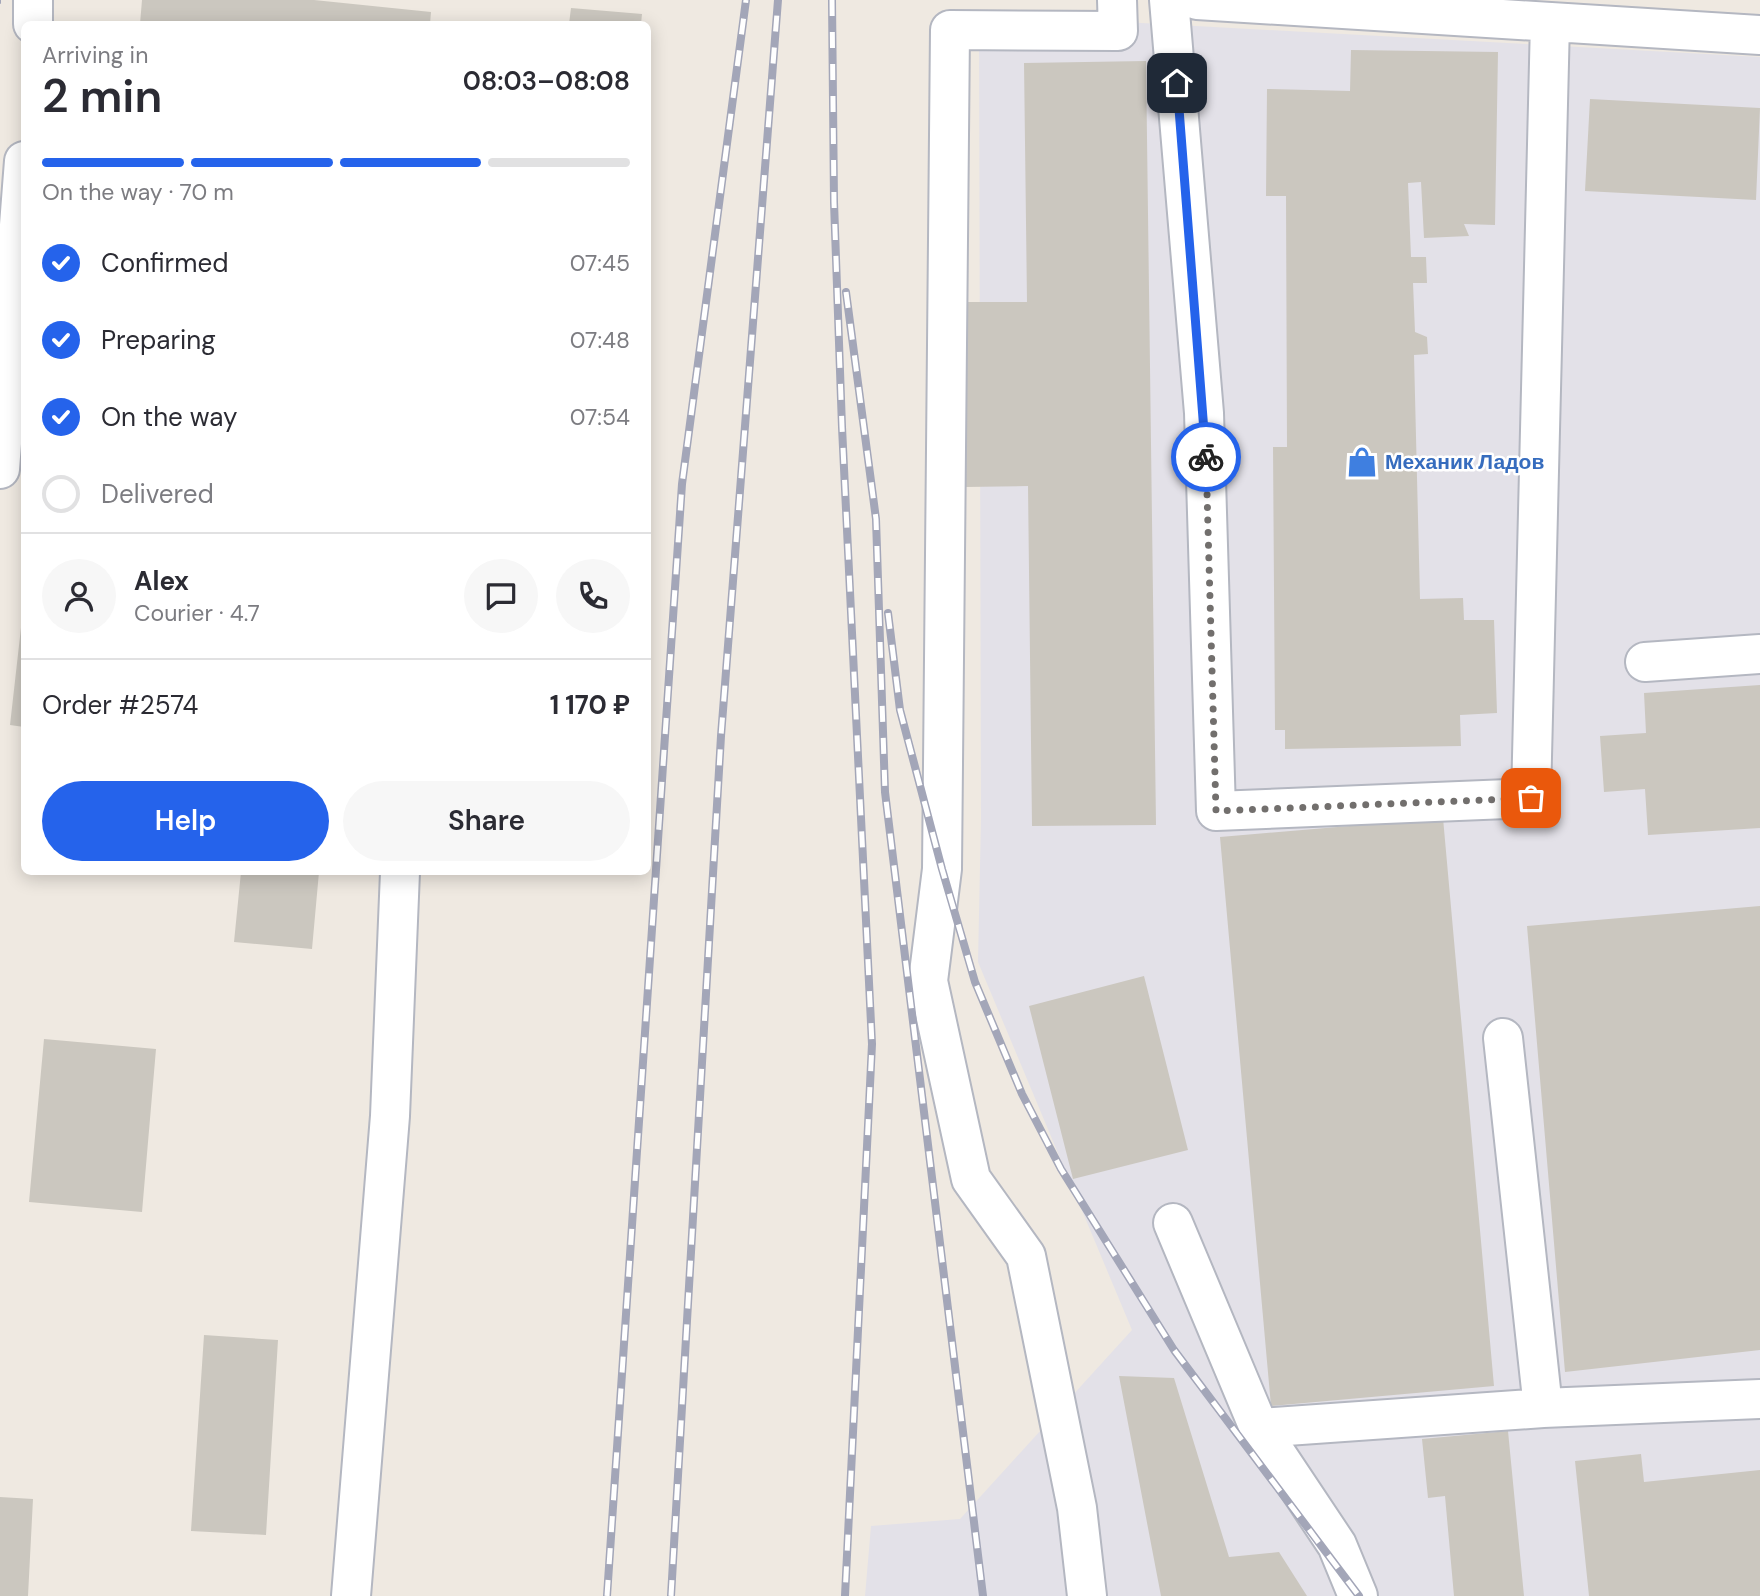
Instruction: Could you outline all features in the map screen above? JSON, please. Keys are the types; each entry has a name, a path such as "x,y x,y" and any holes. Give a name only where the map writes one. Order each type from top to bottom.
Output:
{"street":[{"path":"33,0 33,21"},
{"path":"1087,1596 1077,1508 1026,1256 971,1179 928,981 942,869 950,30 1118,31 1117,0"},
{"path":"1170,0 1204,413 1216,811 1531,798 1550,22"},
{"path":"1197,0 1760,35"},
{"path":"0,469 21,200"},
{"path":"1644,662 1760,654"},
{"path":"351,1596 390,1116 400,875"},
{"path":"1503,1038 1543,1408"},
{"path":"1174,1223 1259,1429 1337,1545 1358,1596"},
{"path":"1259,1429 1543,1408 1760,1399"}],"shaded area":[{"path":"979,14 1760,57 1760,1596 865,1596 871,1526 960,1519 1132,1330 978,962 981,819"}],"building":[{"path":"142,0 314,0 431,12 430,21 140,21"},
{"path":"571,8 642,14 641,21 569,21"},
{"path":"1351,50 1498,52 1495,225 1464,224 1469,236 1424,238 1421,182 1408,183 1411,257 1426,257 1427,283 1413,283 1415,332 1427,337 1428,354 1414,355 1420,599 1463,598 1464,620 1494,620 1497,713 1460,715 1461,746 1285,749 1285,730 1275,730 1273,447 1287,447 1286,196 1266,196 1267,89 1350,91"},
{"path":"1146,61 1156,825 1032,826 1028,486 965,487 962,302 1027,302 1024,63"},
{"path":"1590,99 1760,108 1756,200 1585,191"},
{"path":"21,628 21,727 10,725"},
{"path":"1760,685 1760,828 1648,835 1645,789 1604,792 1600,736 1646,733 1644,693"},
{"path":"1443,818 1494,1386 1271,1406 1220,837"},
{"path":"241,875 319,875 312,949 234,942"},
{"path":"1760,906 1760,1350 1565,1372 1527,926"},
{"path":"1144,976 1188,1150 1073,1179 1029,1006"},
{"path":"44,1039 156,1049 142,1212 29,1202"},
{"path":"204,1335 278,1340 266,1535 191,1531"},
{"path":"1119,1376 1174,1378 1229,1557 1279,1552 1307,1596 1161,1596"},
{"path":"1508,1431 1524,1596 1454,1596 1445,1496 1428,1498 1422,1439"},
{"path":"1641,1454 1644,1482 1760,1470 1760,1596 1589,1596 1575,1461"},
{"path":"0,1497 33,1499 28,1596 0,1596"}],"railway":[{"path":"607,1596 682,484 746,0"},
{"path":"671,1596 721,736 778,0"},
{"path":"832,0 834,202 842,427 872,1044 845,1596"},
{"path":"846,292 876,519 885,792 983,1596"},
{"path":"888,613 900,710 942,869 975,982 1022,1094 1061,1169 1174,1350 1359,1596"}],"way so far":[{"path":"1206,457 1216,811 1531,798"}],"place":[{"name":"Механик Ладов","path":"1362,462"}],"route":[{"path":"1177,83 1206,457"}]}
